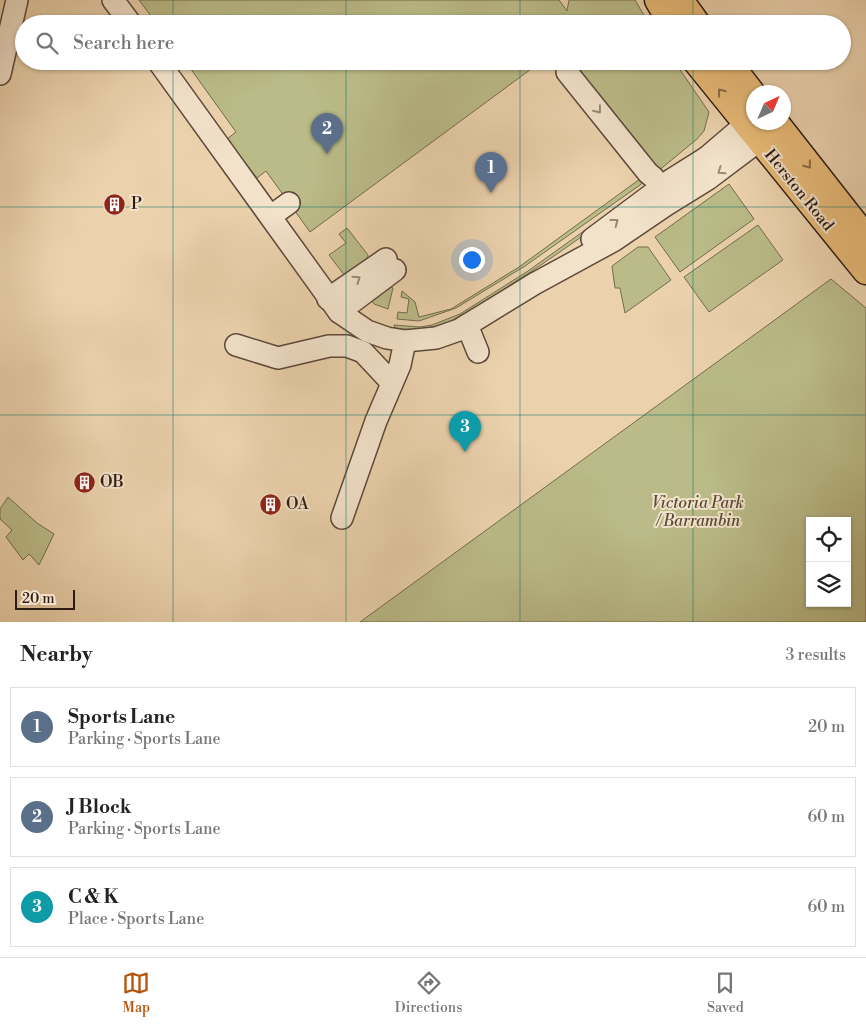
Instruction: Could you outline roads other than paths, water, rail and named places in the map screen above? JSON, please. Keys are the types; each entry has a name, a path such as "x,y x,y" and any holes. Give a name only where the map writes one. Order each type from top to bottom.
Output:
{"main road":[{"path":"658,0 667,15"},
{"path":"680,0 691,15"},
{"name":"Herston Road","path":"705,70 746,110"},
{"path":"734,70 746,86"},
{"name":"Herston Road","path":"765,130 866,271"},
{"name":"Herston Road","path":"766,130 866,238"}],"street":[{"path":"0,74 17,0"},
{"path":"113,0 124,15"},
{"path":"165,70 334,305 367,331 387,338 405,341 436,338 467,325 534,284 613,241 666,205 708,180 758,130"},
{"path":"568,72 648,173 654,178"},
{"path":"534,284 671,180 755,130"},
{"path":"666,205 706,158"},
{"path":"271,216 289,203"},
{"path":"334,305 390,265"},
{"path":"467,325 478,352"},
{"path":"342,518 376,421 400,365 405,341"},
{"path":"236,345 278,358 329,346 347,346 363,352 392,383"}],"place":[{"name":"J Block","path":"327,154"},
{"name":"Sports Lane","path":"491,193"},
{"name":"P","path":"115,204"},
{"name":"C & K","path":"465,452"},
{"name":"OB","path":"84,482"},
{"name":"OA","path":"270,504"}],"park label":[{"name":"Victoria Park / Barrambin","path":"698,512"}]}
